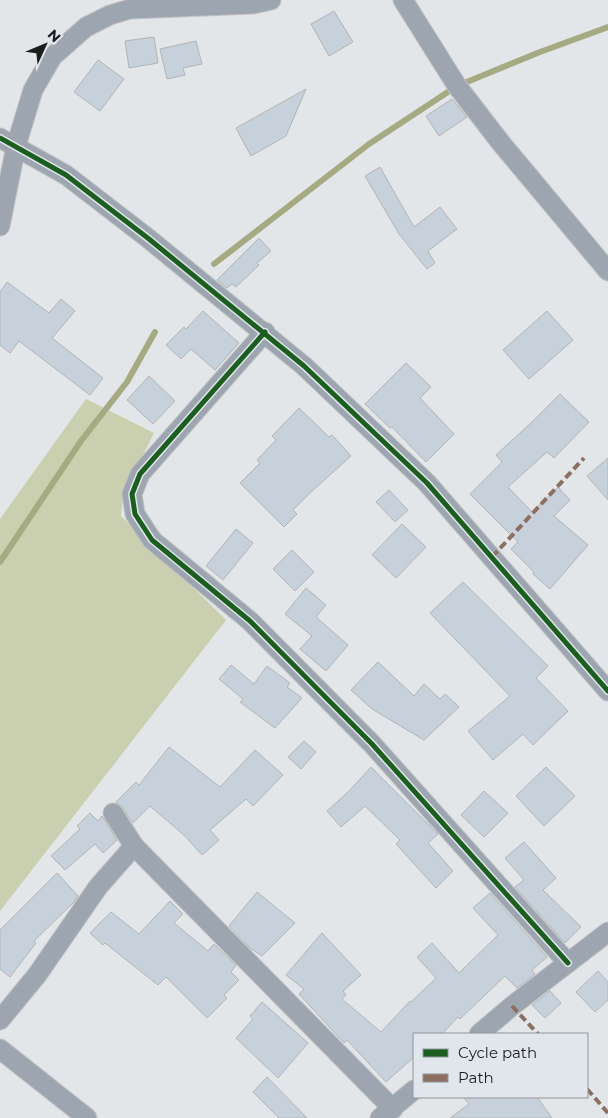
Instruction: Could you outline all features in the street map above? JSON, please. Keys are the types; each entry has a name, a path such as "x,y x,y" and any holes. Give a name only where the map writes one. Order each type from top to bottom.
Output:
{"street":[{"path":"0,226 8,142 33,90 52,58 86,27 110,14 130,9 254,4 271,0"},
{"path":"403,0 457,86 501,143 608,271"},
{"path":"8,142 66,175 265,332 304,366 427,483 608,691"},
{"path":"265,332 140,474 132,494 135,514 152,540 250,621 372,744 568,963"},
{"path":"112,813 134,846 387,1113 413,1091"},
{"path":"0,1020 37,975 98,887 134,846"},
{"path":"480,1033 608,932"},
{"path":"0,1049 87,1118"}],"green space":[{"path":"86,399 154,433 123,495 121,516 226,620 0,911 0,519"}],"building":[{"path":"334,11 353,42 329,56 311,24"},
{"path":"154,37 158,63 129,68 125,41"},
{"path":"196,41 202,64 183,68 185,75 167,79 160,49"},
{"path":"98,60 124,79 100,111 74,92"},
{"path":"306,89 286,136 251,156 236,128"},
{"path":"452,99 467,117 439,136 426,116"},
{"path":"380,167 414,227 440,207 457,229 428,251 435,263 427,269 399,234 365,176"},
{"path":"259,238 271,251 257,263 259,265 236,287 232,284 227,288 217,280"},
{"path":"7,282 49,313 61,299 75,311 52,338 103,378 90,395 19,341 10,353 0,345 0,292"},
{"path":"203,311 239,343 215,370 191,349 181,359 166,345 184,327 186,329"},
{"path":"547,311 573,340 529,379 503,350"},
{"path":"406,363 431,387 420,398 454,434 426,462 392,427 390,428 365,404"},
{"path":"149,376 175,401 153,424 127,400"},
{"path":"560,394 589,422 554,458 547,452 508,487 532,512 558,487 570,500 554,516 588,545 550,589 533,574 534,572 511,549 518,542 470,494 502,462 496,455"},
{"path":"299,408 329,437 332,435 351,456 293,510 297,514 284,527 240,483 260,463 257,460 276,440 272,436"},
{"path":"608,458 608,500 587,476"},
{"path":"389,490 408,510 395,522 376,502"},
{"path":"402,524 426,547 396,578 372,555"},
{"path":"236,529 253,543 223,580 206,566"},
{"path":"292,550 314,572 295,591 273,569"},
{"path":"463,582 548,666 536,678 568,711 533,745 523,734 493,760 468,731 510,696 430,613"},
{"path":"306,588 326,605 316,617 348,645 326,671 300,649 312,636 285,614"},
{"path":"378,662 414,696 424,684 440,699 445,694 459,707 424,740 372,709 351,690"},
{"path":"231,665 254,684 267,666 290,683 287,687 302,698 275,728 240,702 243,699 219,679"},
{"path":"304,741 316,752 301,769 288,757"},
{"path":"169,747 220,787 255,750 283,775 253,806 246,799 210,830 219,840 202,855 185,836 150,806 133,823 122,807 116,802 136,782 139,785"},
{"path":"371,767 438,834 428,843 453,871 436,888 396,844 400,840 365,806 341,827 327,811"},
{"path":"546,767 575,796 544,826 516,796"},
{"path":"484,791 508,813 484,837 461,815"},
{"path":"90,813 98,821 102,816 117,840 103,853 95,844 65,870 51,856 80,829 77,826"},
{"path":"524,842 556,878 543,890 581,927 565,943 515,887 524,880 505,858"},
{"path":"57,873 78,896 34,941 36,943 10,977 0,969 0,930"},
{"path":"257,892 295,923 262,956 250,948 229,926"},
{"path":"490,893 547,957 532,970 535,974 517,988 505,976 460,1019 458,1017 443,1033 413,1033 413,1058 386,1082 347,1040 344,1043 299,994 304,989 286,975 322,933 361,975 343,991 346,995 342,999 381,1032 410,1001 436,978 417,957 432,943 459,973 498,935 473,908"},
{"path":"170,901 183,914 174,923 208,951 214,944 236,965 231,972 239,980 224,995 227,998 207,1018 166,977 158,985 105,943 103,945 90,933 111,912 139,934"},
{"path":"598,971 608,982 608,1000 595,1012 576,992"},
{"path":"550,991 561,1003 545,1018 532,1005"},
{"path":"262,1002 308,1043 278,1078 236,1038 253,1019 250,1016"},
{"path":"267,1077 307,1118 279,1118 253,1092"},
{"path":"464,1098 538,1098 552,1118 450,1118 469,1104"}],"waterway":[{"path":"214,264 369,144 457,86 608,27"},
{"path":"0,562 81,441 127,382 155,332"}],"marked path":[{"path":"492,557 584,458"},
{"path":"512,1006 537,1033"},
{"path":"588,1090 608,1113"}],"cycle path":[{"path":"0,138 66,175 149,239 304,366 427,483 608,691"},
{"path":"265,332 140,474 132,494 135,514 152,540 250,621 372,744 568,963"}]}
